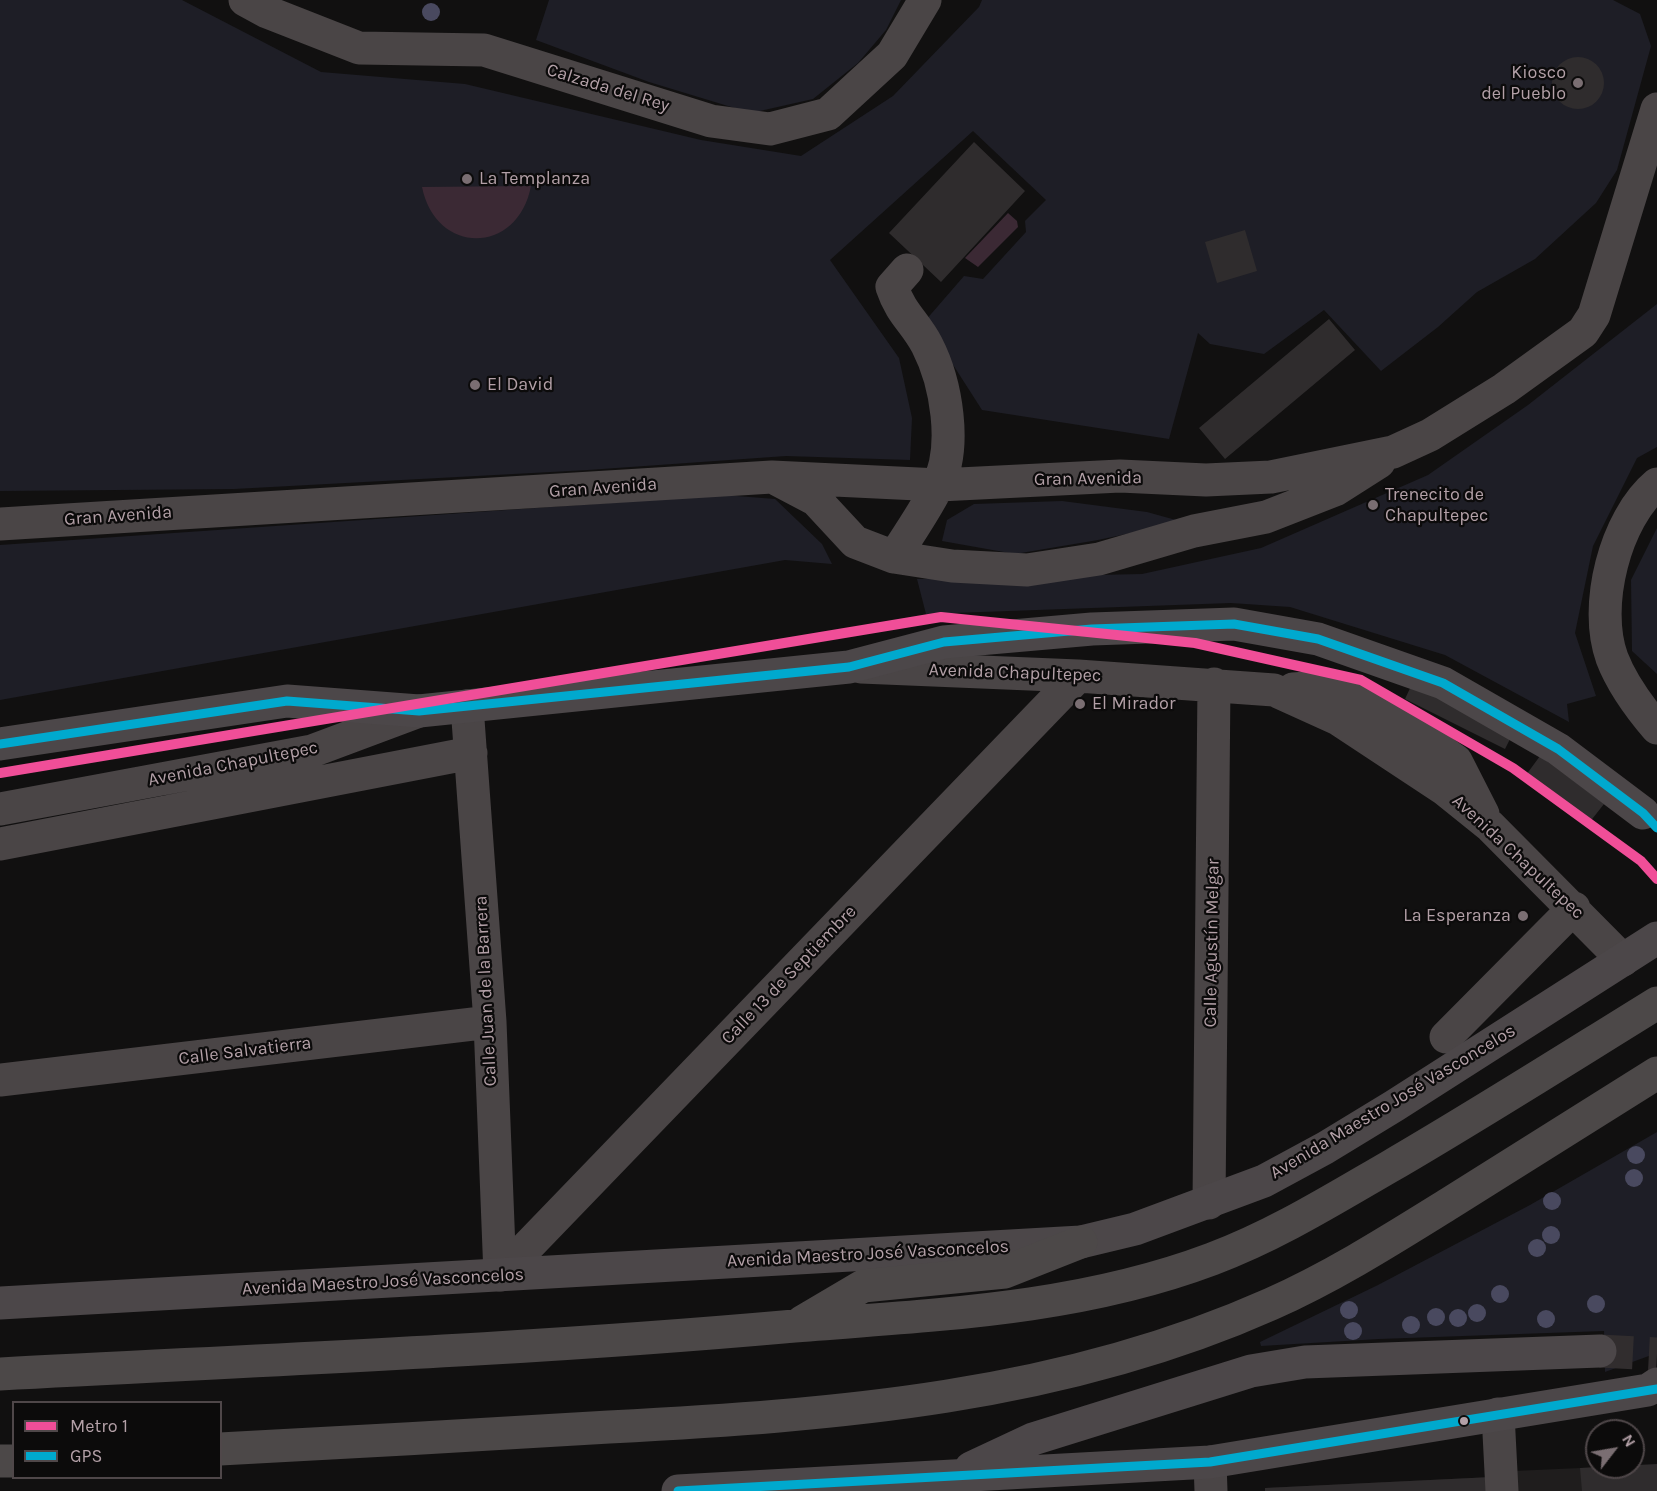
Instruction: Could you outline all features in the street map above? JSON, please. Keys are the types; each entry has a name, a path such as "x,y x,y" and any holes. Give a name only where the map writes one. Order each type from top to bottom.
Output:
{"highway":[{"path":"0,1374 701,1335 995,1310 1067,1299 1163,1275 1214,1259 1279,1229 1370,1178 1657,1003"},
{"path":"222,1449 701,1422 830,1412 929,1401 1030,1383 1127,1359 1272,1304 1370,1253 1657,1074"},
{"path":"794,1326 863,1286 1005,1272 1081,1242"}],"main road":[{"path":"849,667 944,642 1092,629 1234,624 1318,639 1443,683 1557,749 1643,813"},
{"name":"Avenida Chapultepec","path":"419,711 849,667"},
{"path":"0,744 287,701 419,711"},
{"name":"Avenida Maestro José Vasconcelos","path":"0,1303 1081,1242 1135,1229 1264,1181 1325,1148 1657,938"},
{"path":"956,1475 1033,1439 1251,1371 1305,1362 1600,1351"},
{"path":"678,1491 956,1475 1210,1476 1498,1414 1654,1388"}],"street":[{"name":"Calzada del Rey","path":"245,0 267,12 358,48 484,50 711,121 770,129 828,114 892,55 925,0"},
{"path":"772,477 816,500 855,542 894,557 952,566 1027,570 1099,559 1194,531 1266,517 1335,490 1393,452 1430,435 1504,389 1583,332 1594,315 1657,109"},
{"path":"894,557 939,485 945,462 948,414 940,372 926,342 899,307 892,286 907,270"},
{"name":"Gran Avenida","path":"0,524 772,477 939,485 1120,476 1206,480 1271,477 1393,452"},
{"path":"1657,484 1644,495 1624,530 1608,572 1606,616 1612,657 1627,689 1657,728"},
{"name":"Avenida Chapultepec","path":"849,667 1078,676 1274,690 1338,719 1444,789 1490,826 1574,908 1623,960"},
{"name":"Calle 13 de Septiembre","path":"500,1275 1078,676"},
{"name":"Calle Agustín Melgar","path":"1209,1203 1214,684"},
{"name":"Calle Juan de la Barrera","path":"467,706 489,1022 500,1275"},
{"name":"Avenida Chapultepec","path":"0,809 312,751 419,711"},
{"name":"Avenida Chapultepec","path":"0,844 471,753"},
{"path":"1446,1037 1574,908"},
{"name":"Calle Salvatierra","path":"0,1080 489,1022"},
{"path":"1498,1414 1502,1491"}],"shaded area":[{"path":"0,0 182,0 321,72 465,84 701,140 801,156 893,96 979,7 982,0 1613,0 1640,14 1651,46 1617,170 1596,203 1535,259 1477,292 1438,327 1381,371 1324,310 1264,354 1210,344 1198,333 1169,439 982,410 925,321 964,276 983,279 1026,232 1025,221 1046,200 973,131 830,260 899,358 912,418 910,460 786,456 588,470 234,489 0,491"},
{"path":"549,0 901,0 886,30 858,63 813,99 751,113 649,82 536,40"},
{"path":"531,186 523,209 510,225 494,235 477,238 459,235 443,226 430,210 422,187"},
{"path":"1008,213 1017,221 1018,227 978,267 965,258"},
{"path":"1657,304 1657,447 1637,458 1593,546 1575,633 1596,696 1567,704 1569,722 1445,655 1290,607 1231,603 926,614 917,579 1142,574 1261,548 1428,475 1528,405"},
{"path":"724,495 775,499 822,544 832,564 785,560 0,700 0,545"},
{"path":"1062,501 1147,512 1183,522 1015,554 942,541 947,520 974,504"},
{"path":"1657,528 1657,674 1632,651 1631,580"},
{"path":"1657,1132 1657,1353 1605,1372 1604,1331 1379,1339 1261,1346 1260,1342 1378,1285 1530,1205"},
{"path":"1585,1468 1585,1479 1630,1479 1657,1491 1265,1491 1265,1488 1492,1477 1491,1472"}],"building":[{"name":"Kiosco del Pueblo","path":"1573,57 1583,57 1592,61 1600,69 1604,83 1600,97 1592,105 1583,109 1573,109 1564,105 1556,97 1552,88 1552,78 1556,69 1564,61"},
{"path":"974,142 1025,191 941,282 889,233"},
{"path":"1245,230 1257,271 1217,283 1205,242"},
{"path":"1329,319 1355,350 1225,459 1199,428"},
{"path":"1412,684 1512,735 1505,749 1405,699"},
{"path":"1540,756 1604,804 1589,823 1526,775"},
{"path":"1657,1464 1657,1491 1582,1491 1580,1468 1585,1468 1585,1479 1645,1479 1645,1465"},
{"path":"1492,1477 1493,1491 1265,1491 1265,1488"}],"tunnel":[{"path":"1600,1351 1657,1354"}],"metro line":[{"name":"1","path":"0,773 941,617 1195,643 1361,680 1513,768 1641,861 1657,879"}],"transit line":[{"name":"GPS","path":"0,744 287,701 419,711 849,667 944,642 1092,629 1234,624 1318,639 1443,683 1558,749 1643,813 1657,828"},
{"name":"GPS","path":"678,1491 1210,1462 1657,1389"}],"place":[{"name":"Kiosco del Pueblo","path":"1578,83"},
{"name":"La Templanza","path":"467,179"},
{"name":"El David","path":"475,385"},
{"name":"Trenecito de Chapultepec","path":"1373,505"},
{"name":"El Mirador","path":"1080,704"},
{"name":"La Esperanza","path":"1523,916"}]}
